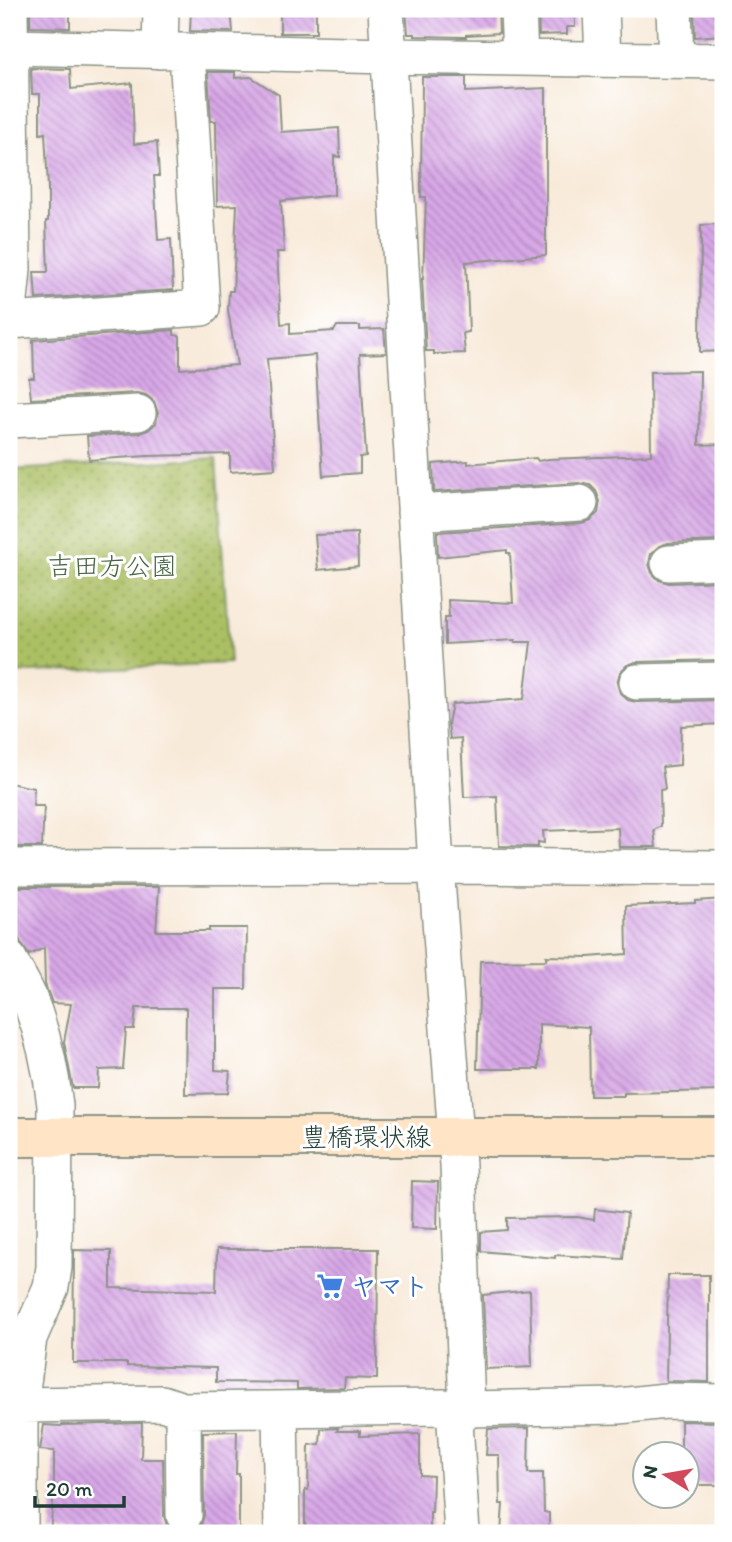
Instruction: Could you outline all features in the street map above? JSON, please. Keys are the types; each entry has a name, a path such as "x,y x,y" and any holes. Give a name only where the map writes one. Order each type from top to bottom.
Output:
{"main road":[{"name":"豊橋環状線","path":"9,1136 723,1137"}],"street":[{"path":"9,311 13,269 10,9"},
{"path":"9,321 202,308 174,51 161,9"},
{"path":"386,9 436,866 458,1165 467,1409 455,1423 462,1533"},
{"path":"518,9 520,58"},
{"path":"601,9 603,59"},
{"path":"674,9 676,60"},
{"path":"11,47 723,61"},
{"path":"9,421 138,413"},
{"path":"415,513 580,503"},
{"path":"669,563 723,561"},
{"path":"637,682 723,680"},
{"path":"9,867 723,868"},
{"path":"9,960 26,992 37,1021 53,1086 56,1136 54,1267 51,1287 29,1338 15,1406 20,1533"},
{"path":"15,1406 162,1403 183,1410 467,1409 619,1406 666,1401 723,1402"},
{"path":"280,1409 282,1533"},
{"path":"183,1410 184,1515"}],"green space":[{"name":"吉田方公園","path":"216,458 230,663 9,673 10,470"}],"building":[{"path":"30,9 70,9 70,28 30,27"},
{"path":"191,9 231,9 233,32 190,31"},
{"path":"280,9 316,9 316,33 280,33"},
{"path":"406,9 498,9 499,33 466,37 415,36 408,34"},
{"path":"538,9 575,9 575,27 567,27 567,34 539,35"},
{"path":"694,9 723,9 723,35 695,37"},
{"path":"31,68 70,69 71,89 132,83 134,144 157,142 159,176 154,176 158,240 171,239 173,290 36,299 34,272 48,272 48,186 45,133 40,134 40,94 32,94"},
{"path":"208,72 235,72 235,78 251,77 279,95 281,132 339,128 340,157 334,156 334,195 281,201 284,252 277,252 281,324 290,323 290,334 334,331 337,326 360,326 360,330 384,329 386,353 360,354 366,456 360,457 360,473 323,476 315,355 267,359 275,469 230,472 230,454 89,460 87,436 139,433 148,430 156,423 158,413 154,401 137,393 31,399 29,378 34,378 33,340 174,330 174,335 180,336 180,369 237,365 228,310 229,291 233,291 237,205 217,206 216,121 211,121"},
{"path":"422,77 466,77 466,92 546,88 546,255 466,262 469,332 463,333 465,353 434,354 434,351 426,351 422,279 426,197 421,197"},
{"path":"723,224 723,351 700,352 701,225"},
{"path":"700,371 699,445 723,444 723,541 668,543 659,546 651,554 649,564 652,573 659,580 669,583 723,581 723,660 636,662 627,665 620,672 617,683 620,693 628,700 637,702 723,700 723,724 681,726 680,765 662,767 665,789 660,790 661,826 654,830 656,847 619,847 618,828 543,831 544,843 538,842 538,847 499,846 497,796 464,797 461,738 450,739 448,723 452,704 524,699 531,642 515,640 445,644 445,617 449,617 448,600 513,603 510,553 507,553 507,550 438,557 437,532 581,523 598,513 600,501 590,485 579,483 434,492 433,464 651,455 650,372"},
{"path":"357,533 358,566 318,570 315,535"},
{"path":"9,783 34,788 33,806 44,806 42,847 9,847"},
{"path":"9,887 159,887 156,931 247,928 246,989 215,989 215,1070 230,1071 228,1093 185,1094 186,1008 136,1008 134,1029 126,1029 123,1069 99,1070 98,1088 73,1088 64,1042 71,1004 52,1003 45,984 44,948 29,955 21,943 9,917"},
{"path":"723,899 723,1091 590,1096 589,1027 539,1024 539,1069 477,1069 480,961 546,960 546,956 627,954 626,906"},
{"path":"412,1181 438,1182 437,1229 411,1228"},
{"path":"595,1209 627,1213 623,1259 555,1255 555,1258 481,1251 481,1232 507,1230 507,1218 577,1217 594,1220"},
{"path":"217,1249 378,1249 377,1379 345,1378 344,1388 297,1389 297,1383 216,1382 216,1368 73,1363 74,1250 111,1251 111,1288 216,1291"},
{"path":"668,1275 709,1275 709,1382 666,1381"},
{"path":"530,1290 532,1367 486,1369 483,1295"},
{"path":"681,1421 721,1422 721,1485 700,1485 700,1440 681,1440"},
{"path":"142,1423 141,1459 163,1459 164,1516 167,1526 177,1533 50,1533 54,1451 40,1450 44,1425"},
{"path":"338,1428 337,1431 360,1431 360,1436 420,1434 420,1475 433,1476 430,1533 316,1533 316,1529 305,1528 309,1445 320,1444 321,1429"},
{"path":"529,1428 528,1473 543,1473 544,1512 549,1513 549,1533 501,1533 503,1504 500,1504 499,1455 486,1455 488,1429"},
{"path":"237,1431 239,1533 191,1533 201,1525 204,1515 203,1432"}],"place":[{"name":"ヤマト","path":"330,1286"}]}
